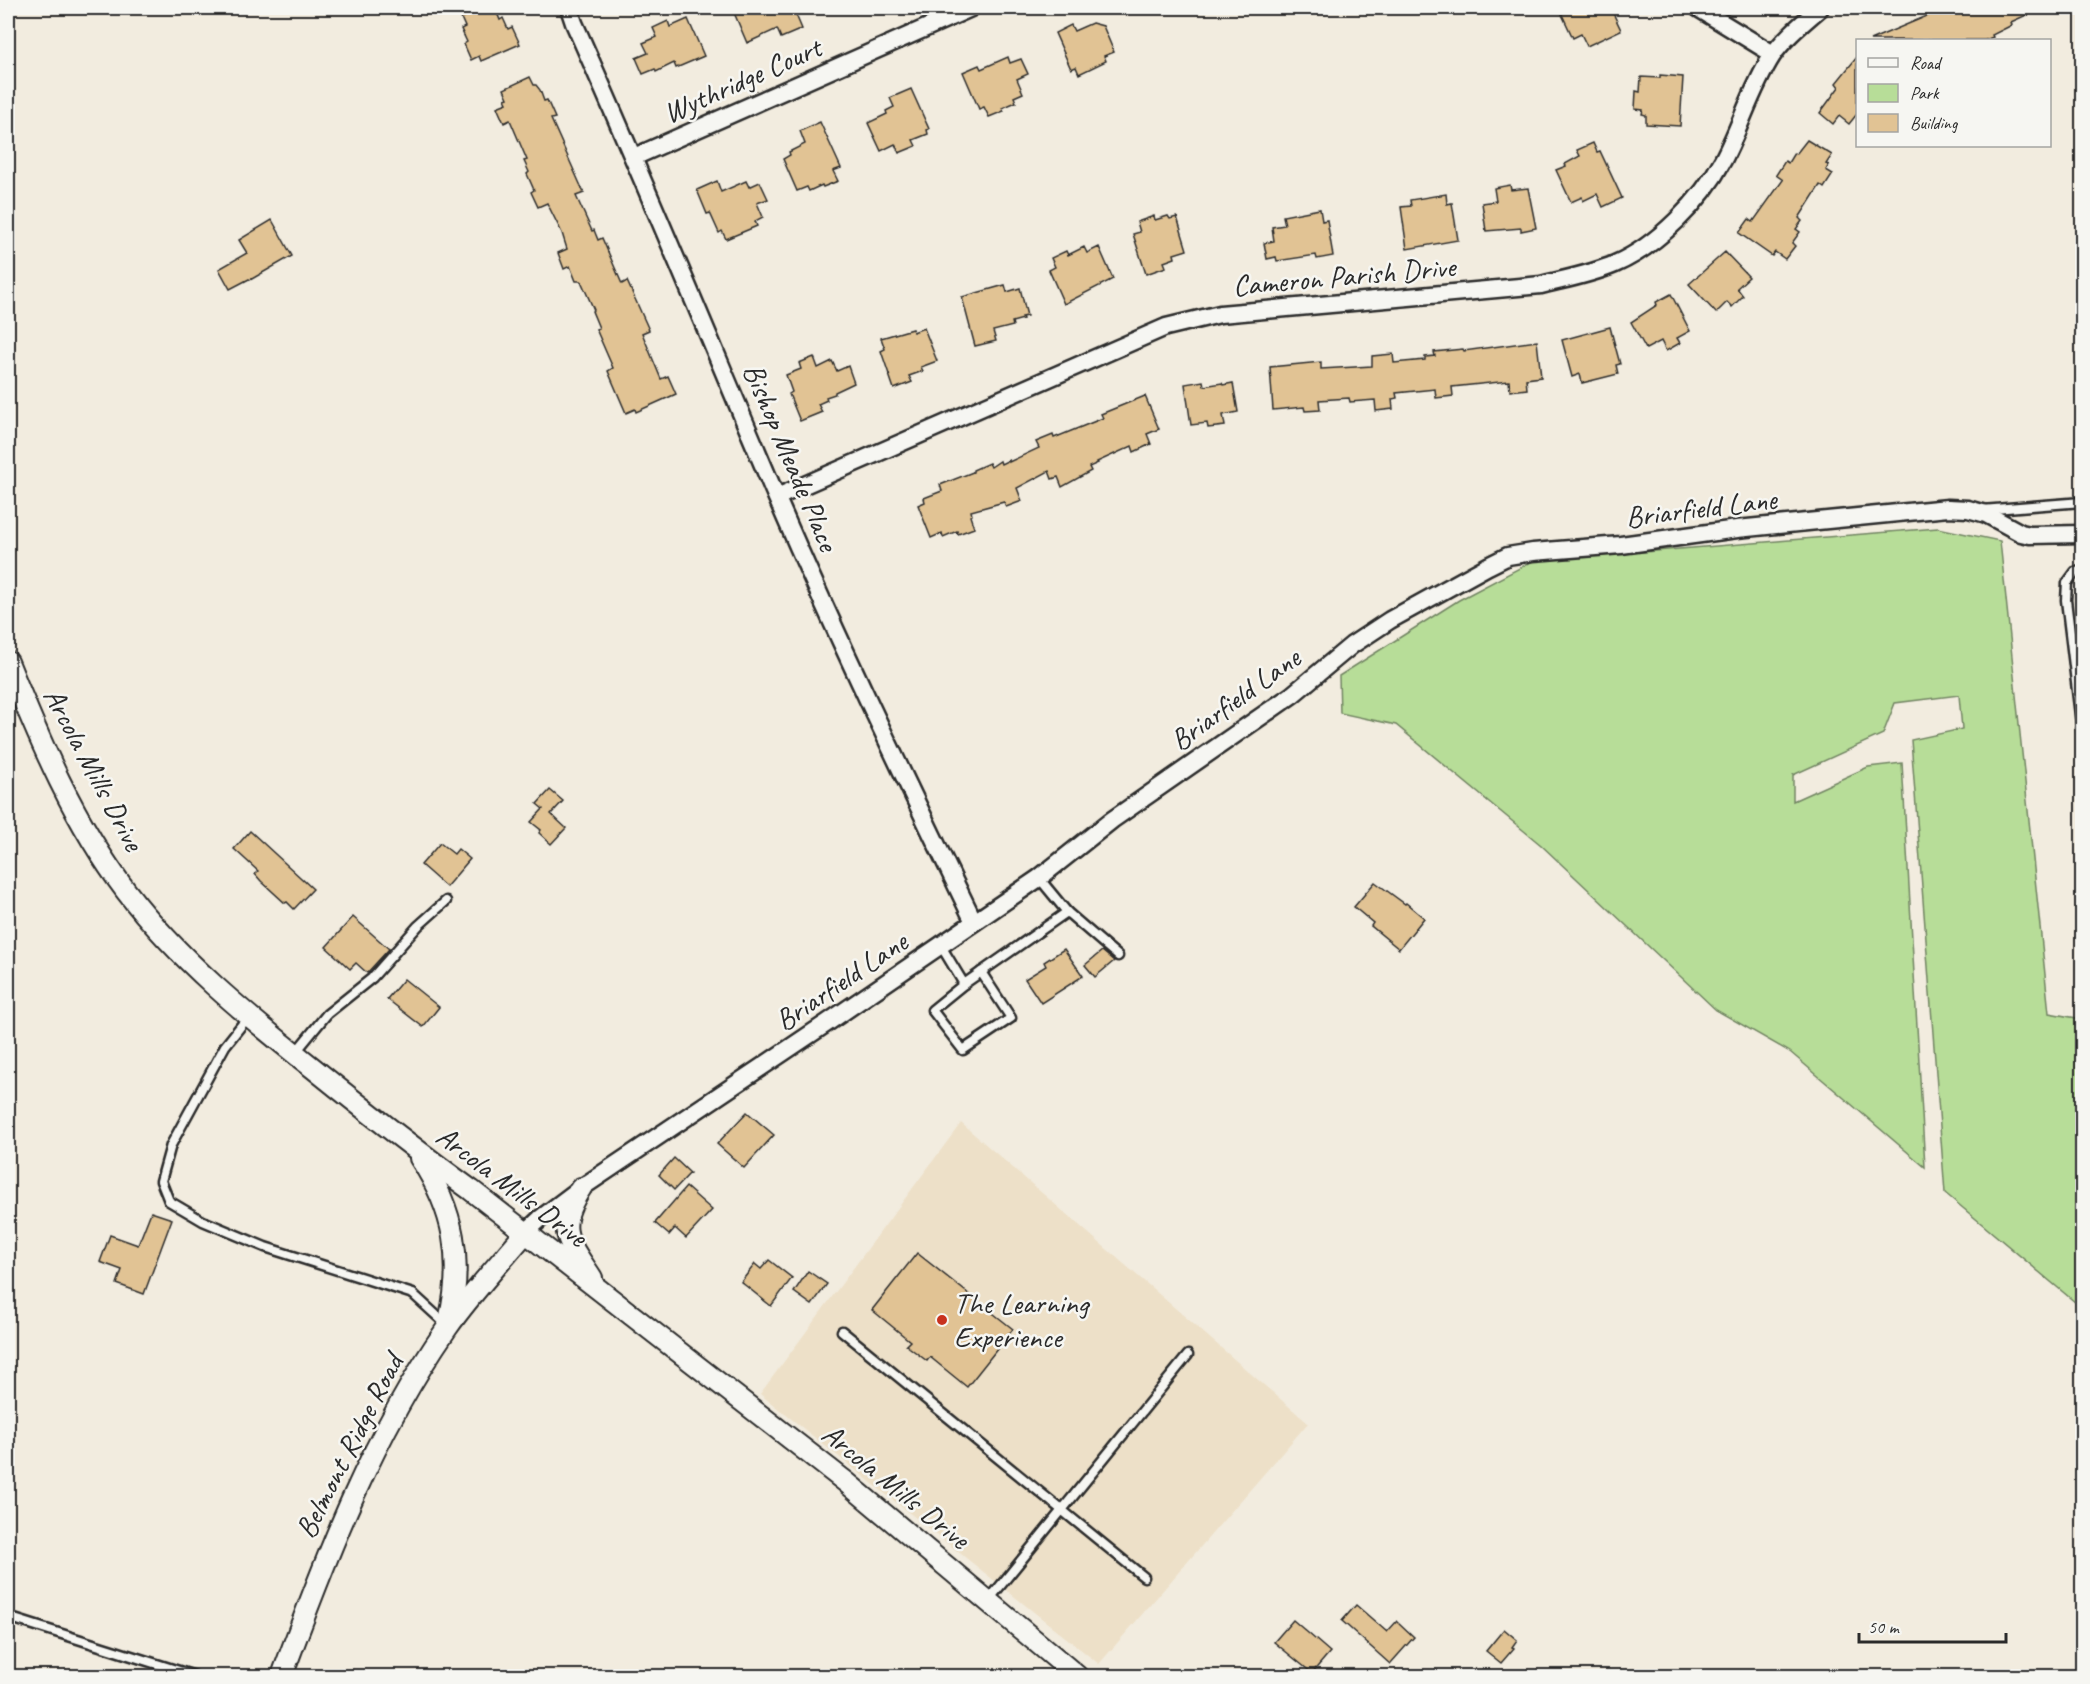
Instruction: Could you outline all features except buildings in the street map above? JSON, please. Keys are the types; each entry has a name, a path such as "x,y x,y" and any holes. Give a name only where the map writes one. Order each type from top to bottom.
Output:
{"street":[{"name":"Bishop Meade Place","path":"570,8 574,23 634,157 777,498 872,708 974,922"},
{"name":"Wythridge Court","path":"634,157 971,8"},
{"path":"1698,8 1773,54"},
{"name":"Cameron Parish Drive","path":"777,498 1166,327 1220,314 1540,285 1586,274 1616,263 1645,246 1670,226 1695,200 1722,162 1758,79 1773,54 1820,8"},
{"name":"Briarfield Lane","path":"525,1233 581,1188 1039,878 1112,820 1292,695 1352,645 1390,620 1508,556 1622,545 1728,530 1948,508 1973,510 1986,514 2030,536 2082,534"},
{"name":"Arcola Mills Drive","path":"8,662 46,753 83,827 126,890 162,934 232,1003 413,1148 471,1190 846,1482 1077,1677"},
{"path":"413,1148 442,1198 455,1244 456,1280 448,1326"},
{"path":"581,1188 567,1214 566,1230 572,1248 602,1293"},
{"name":"Belmont Ridge Road","path":"282,1677 316,1584 388,1422 448,1326 525,1233"}],"lane":[{"path":"1973,510 2082,502"},
{"path":"2082,571 2075,572 2067,583 2066,600 2082,732"},
{"path":"1039,878 1067,912 1118,956"},
{"path":"295,1054 327,1014 372,978 418,926 446,901"},
{"path":"981,972 1011,1018 963,1050 932,1010 964,984 981,972 1067,912"},
{"path":"941,946 964,984"},
{"path":"249,1017 225,1046 171,1145 160,1181 170,1200 203,1221 265,1247 413,1294 448,1326"},
{"path":"842,1331 1144,1577"},
{"path":"988,1601 1188,1355"},
{"path":"8,1617 195,1677"}],"shaded area":[{"path":"961,1123 1308,1423 1099,1664 760,1394"}],"green space":[{"path":"1938,528 2000,541 2049,1013 2082,1019 2082,1308 1945,1193 1911,740 1962,729 1959,695 1895,703 1883,734 1793,775 1793,801 1868,767 1902,763 1925,1167 1790,1052 1716,1010 1541,845 1396,725 1340,713 1339,676 1459,600 1533,561"}],"place":[{"name":"The Learning Experience","path":"942,1320"}]}
